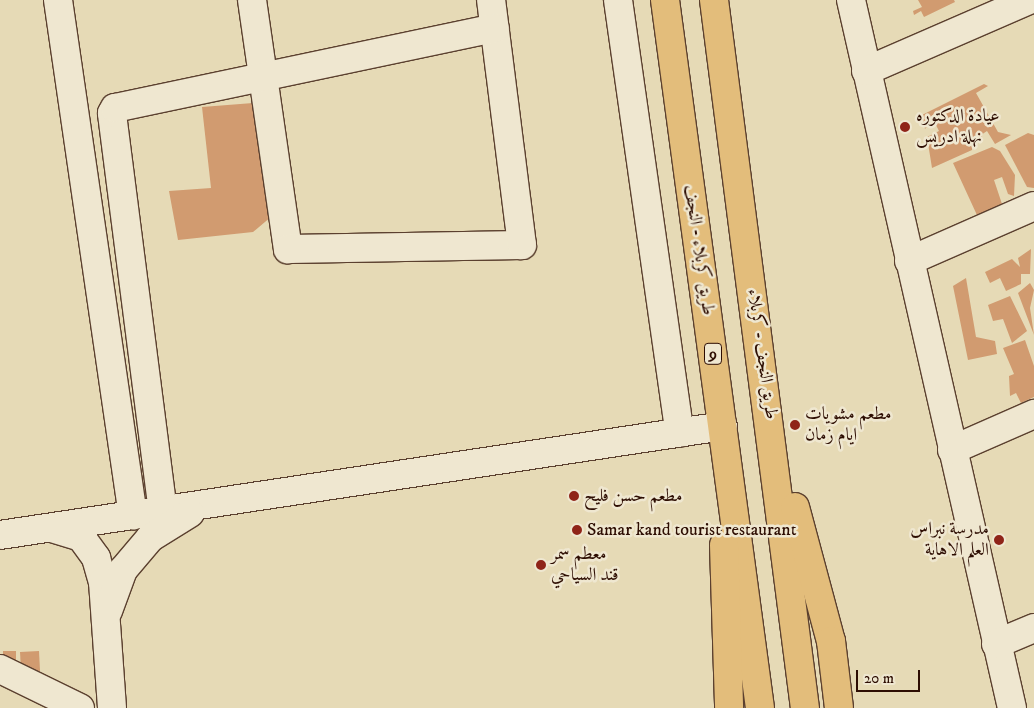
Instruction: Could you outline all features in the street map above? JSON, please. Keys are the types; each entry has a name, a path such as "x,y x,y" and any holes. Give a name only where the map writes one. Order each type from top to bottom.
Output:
{"highway":[{"name":"طريق کربلاء - النجف","path":"665,0 760,708"},
{"name":"طريق النجف - کربلاء","path":"714,0 770,414 805,708"},
{"path":"770,414 831,641 839,708"},
{"path":"723,426 729,708"}],"street":[{"path":"58,0 133,516"},
{"path":"252,0 288,249 522,246 491,0"},
{"path":"618,0 680,433"},
{"path":"851,0 1012,708"},
{"path":"866,72 1029,0"},
{"path":"163,512 112,113 123,103 265,80 495,28"},
{"path":"909,261 1034,206"},
{"path":"952,450 1034,414"},
{"path":"0,535 197,508 723,426"},
{"path":"106,617 123,570 150,538 197,508"},
{"path":"48,527 81,537 96,558 106,617 112,708"},
{"path":"996,644 1034,628"},
{"path":"0,670 80,708"}],"building":[{"path":"918,0 954,0 955,2 924,17 921,11 914,15 913,11 922,7"},
{"path":"984,84 988,86 976,93 998,132 1011,135 995,144 987,131 981,135 983,140 972,144 972,150 932,168 927,137 939,131 933,119 925,129 922,115"},
{"path":"253,103 278,211 253,232 178,240 169,191 211,188 202,107"},
{"path":"1028,133 1034,135 1034,188 1027,187 1005,145"},
{"path":"992,147 1000,151 1015,175 1014,196 1008,194 1002,177 994,180 1003,207 982,226 953,163"},
{"path":"1031,249 1030,274 1021,274 1021,284 1006,291 1000,278 990,283 985,272 1012,259 1020,267 1018,258"},
{"path":"966,278 976,337 995,341 997,354 968,360 953,286"},
{"path":"1030,283 1034,290 1030,308 1034,335 1018,293"},
{"path":"1010,296 1027,331 1012,343 1003,319 993,321 988,305"},
{"path":"1025,340 1034,366 1034,397 1021,403 1016,393 1010,396 1009,376 1014,374 1003,348"},
{"path":"3,651 16,651 16,662 3,662"},
{"path":"39,651 40,671 21,672 20,652"}],"place":[{"name":"عيادة الدكتوره نهلة ادريس","path":"905,127"},
{"name":"مطعم مشويات ايام زمان","path":"795,425"},
{"name":"مطعم حسن فليح","path":"574,496"},
{"name":"Samar kand tourist restaurant","path":"577,530"},
{"name":"مدرسة نبراس العلم الاهاية","path":"999,540"},
{"name":"معطم سمر قند السياحي","path":"541,565"}]}
